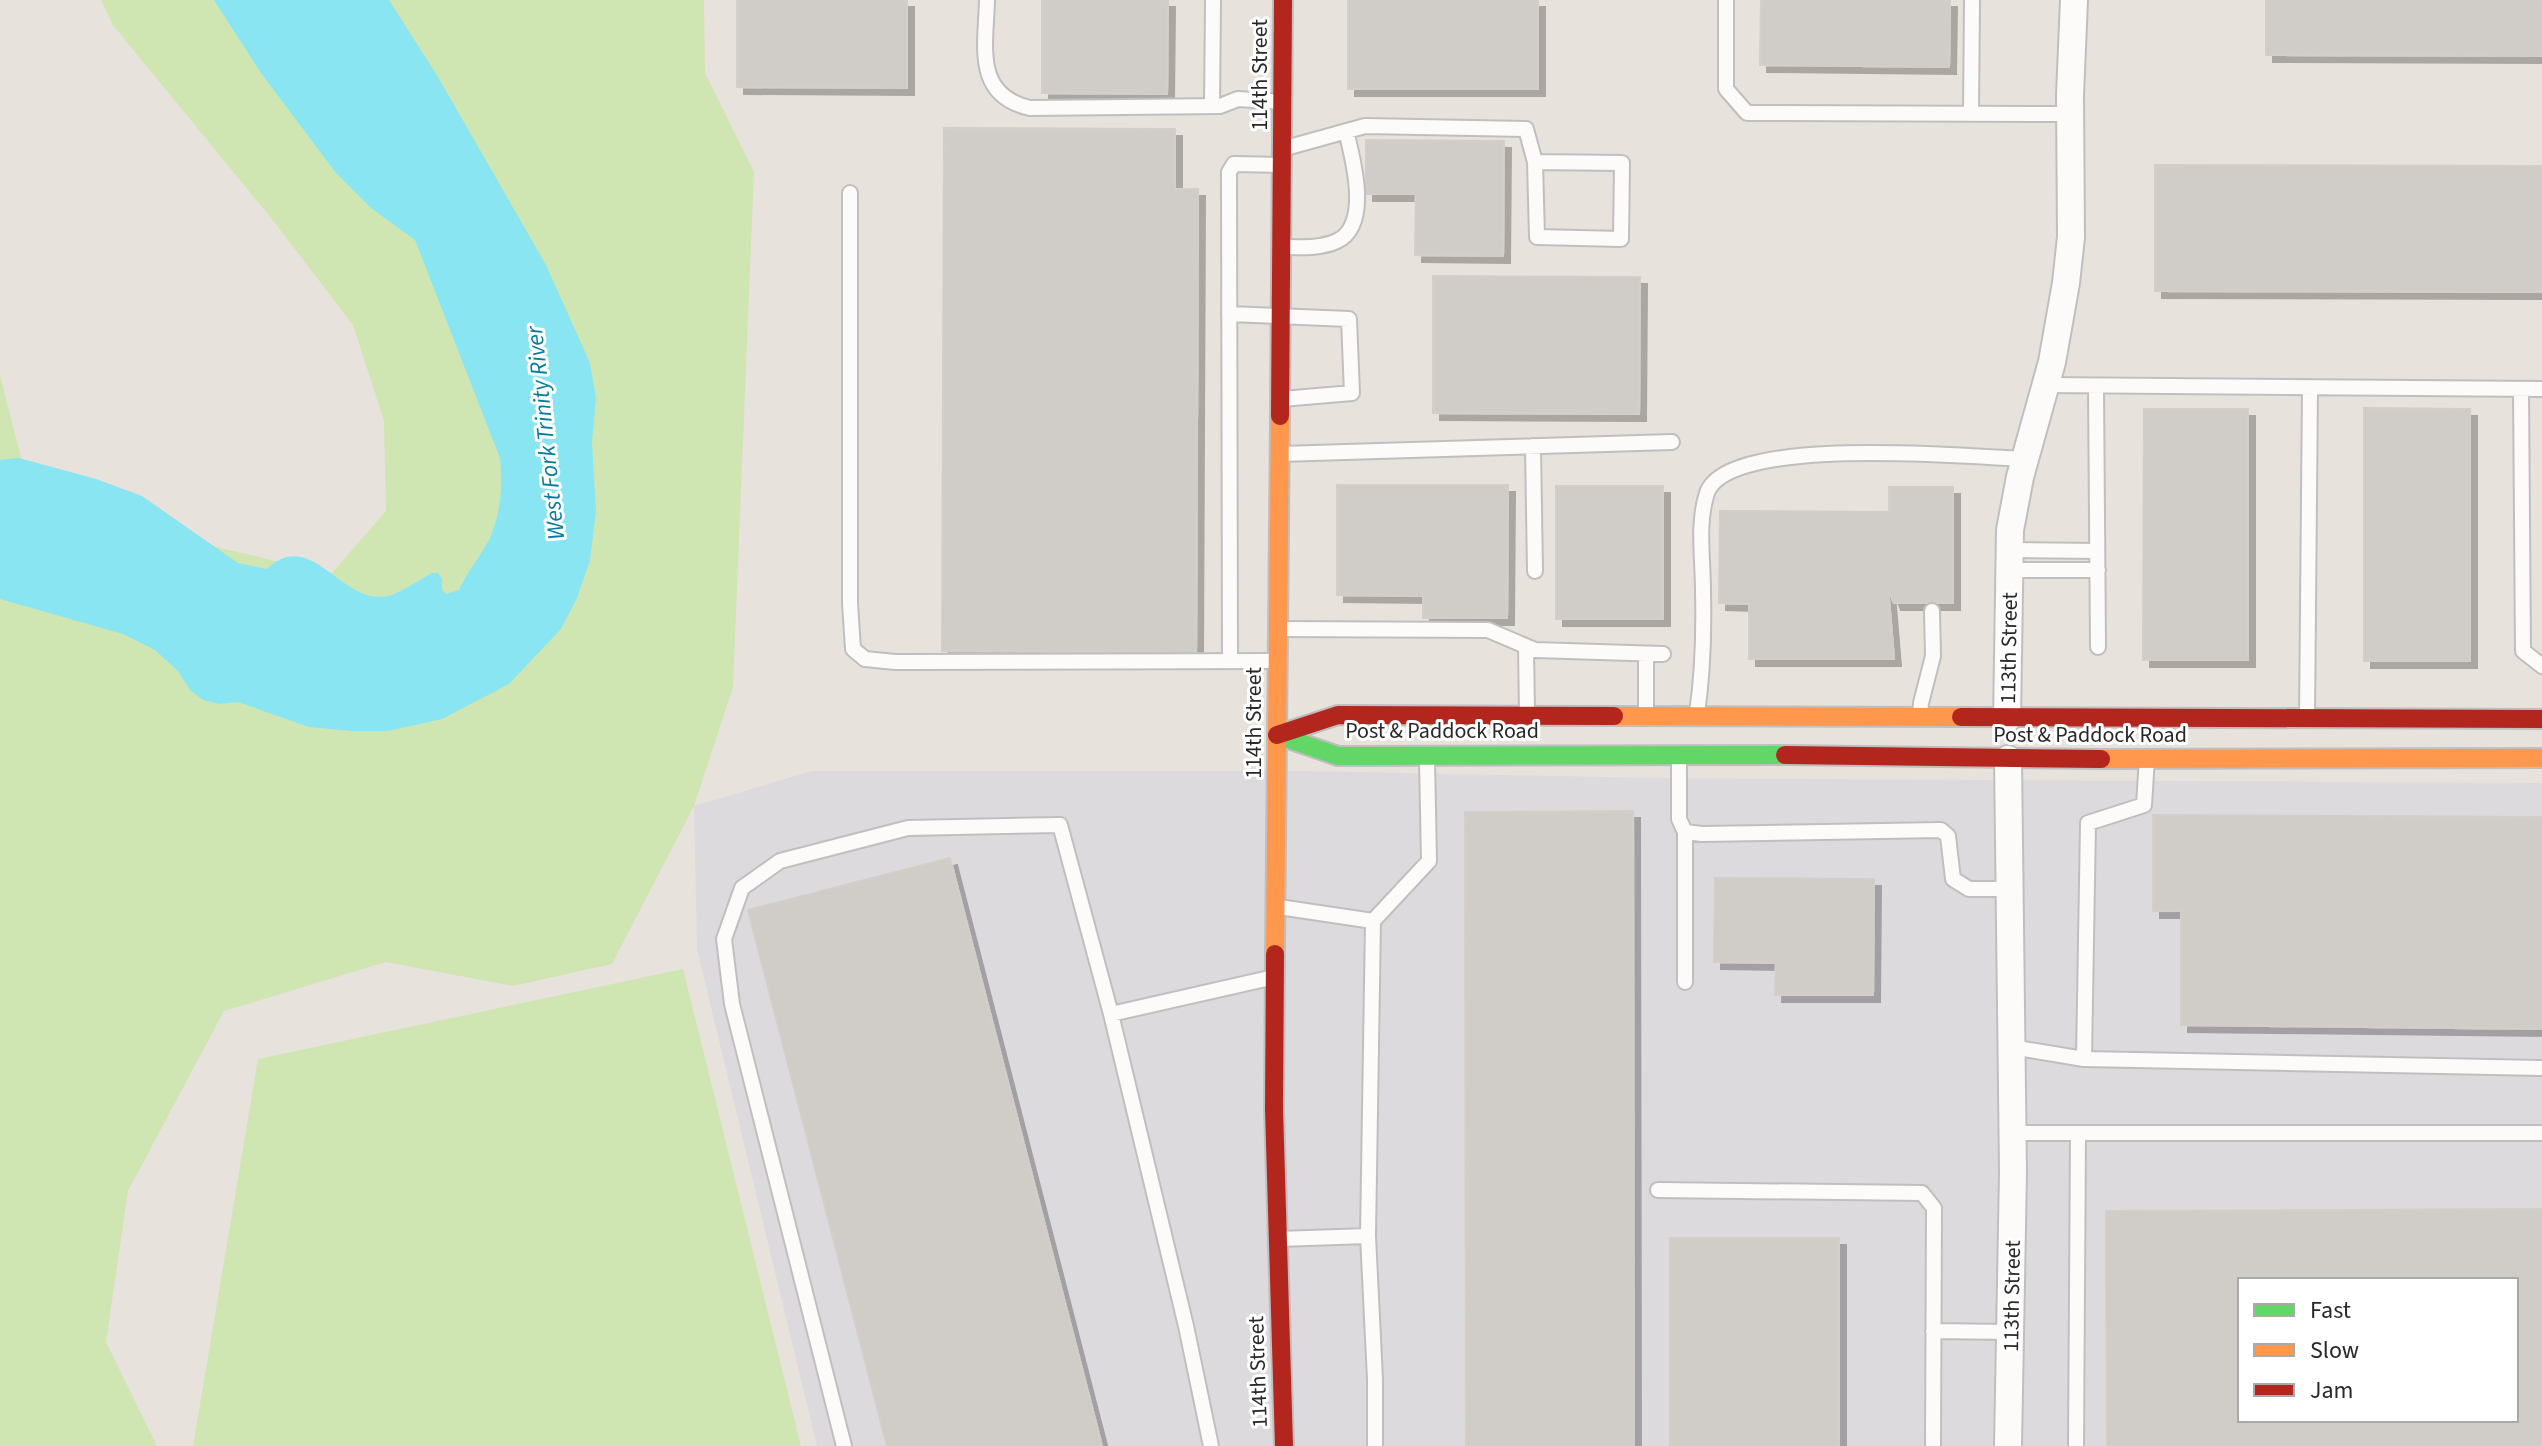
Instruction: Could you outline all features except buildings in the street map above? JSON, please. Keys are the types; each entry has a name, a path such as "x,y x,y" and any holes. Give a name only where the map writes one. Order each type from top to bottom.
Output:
{"street":[{"name":"114th Street","path":"1283,0 1274,1109 1284,1446"},
{"name":"113th Street","path":"2008,1446 2012,1133 2007,739 2010,530 2025,459 2046,385 2066,283 2071,237 2070,114 2074,0"},
{"name":"Post & Paddock Road","path":"1277,735 1338,715 1920,718 2007,739 2147,758 2542,758"},
{"path":"1688,754 1697,715"},
{"name":"Post & Paddock Road","path":"1277,735 1338,756 1688,754 2007,739 2307,719 2542,719"}],"lane":[{"path":"987,0 986,71 996,91 1013,104 1030,108 1212,106 1238,99 1282,102"},
{"path":"1212,106 1213,0"},
{"path":"1726,0 1726,89 1747,113 2070,114"},
{"path":"1971,114 1972,0"},
{"path":"1230,661 1230,167 1282,157 1365,126 1526,129 1535,162 1537,237 1621,239 1622,163 1535,162"},
{"path":"1281,247 1325,245 1340,240 1350,230 1356,212 1357,190 1355,165 1346,131"},
{"path":"850,193 850,603 853,649 865,659 895,662 1277,661"},
{"path":"1229,314 1349,319 1352,393 1280,400"},
{"path":"2046,385 2542,389"},
{"path":"2096,386 2098,647"},
{"path":"2307,719 2310,387"},
{"path":"2521,389 2523,651 2542,666"},
{"path":"1279,454 1672,442"},
{"path":"1533,446 1535,571"},
{"path":"1697,715 1704,640 1702,513 1708,489 1725,472 1769,458 1818,454 2025,459"},
{"path":"2009,560 2097,551"},
{"path":"2009,560 2098,570"},
{"path":"1920,718 1933,656 1932,611"},
{"path":"1278,629 1488,630 1535,650 1663,654"},
{"path":"1526,646 1527,715"},
{"path":"1646,654 1646,715"},
{"path":"1685,982 1685,832 1679,819 1688,754"},
{"path":"1375,1446 1368,1236 1373,921 1429,861 1427,755"},
{"path":"2084,1059 2088,823 2144,805 2147,758"},
{"path":"844,1446 732,1004 724,939 742,888 780,861 908,828 1060,825 1111,1014 1186,1326 1211,1446"},
{"path":"1685,832 1941,830 1948,836 1953,879 1969,889 2009,889"},
{"path":"1276,906 1373,921"},
{"path":"1111,1014 1275,977"},
{"path":"2011,1047 2084,1059 2542,1068"},
{"path":"2012,1133 2542,1133"},
{"path":"2076,1446 2078,1133"},
{"path":"1658,1190 1922,1193 1934,1208 1933,1446"},
{"path":"1277,1239 1368,1236"},
{"path":"1933,1331 2010,1332"}],"shaded area":[{"path":"812,771 1308,771 1654,778 2542,783 2542,1446 817,1446 697,949 694,806"}],"green space":[{"path":"101,0 704,0 705,73 754,172 733,687 694,806 612,964 513,986 386,962 224,1011 128,1191 106,1342 157,1446 0,1446 0,375 24,470 178,538 331,574 386,511 384,421 353,325 271,218 112,24"},
{"path":"683,969 801,1446 193,1446 258,1059"}],"water":[{"name":"West Fork Trinity River","path":"214,0 389,0 438,77 546,265 590,363 596,398 592,442 596,511 590,560 577,598 561,629 509,684 442,719 388,731 351,731 309,727 238,702 219,704 203,700 190,690 178,671 155,650 123,634 0,599 0,460 19,458 96,479 142,496 238,563 267,569 283,558 298,557 313,562 356,590 371,596 388,596 432,573 438,573 442,579 442,590 446,594 459,590 493,530 500,500 500,458 415,240 371,208 336,173 261,73"}],"traffic: fast":[{"path":"1277,735 1338,756 1785,755"}],"traffic: slow":[{"path":"1275,954 1280,416"},
{"path":"1614,716 1961,717"},
{"path":"2101,759 2542,758"}],"traffic: jam":[{"path":"1280,416 1283,0"},
{"path":"1277,735 1338,715 1614,716"},
{"path":"1961,717 2542,719"},
{"path":"1785,755 2101,759"},
{"path":"1275,954 1274,1109 1284,1446"}]}
